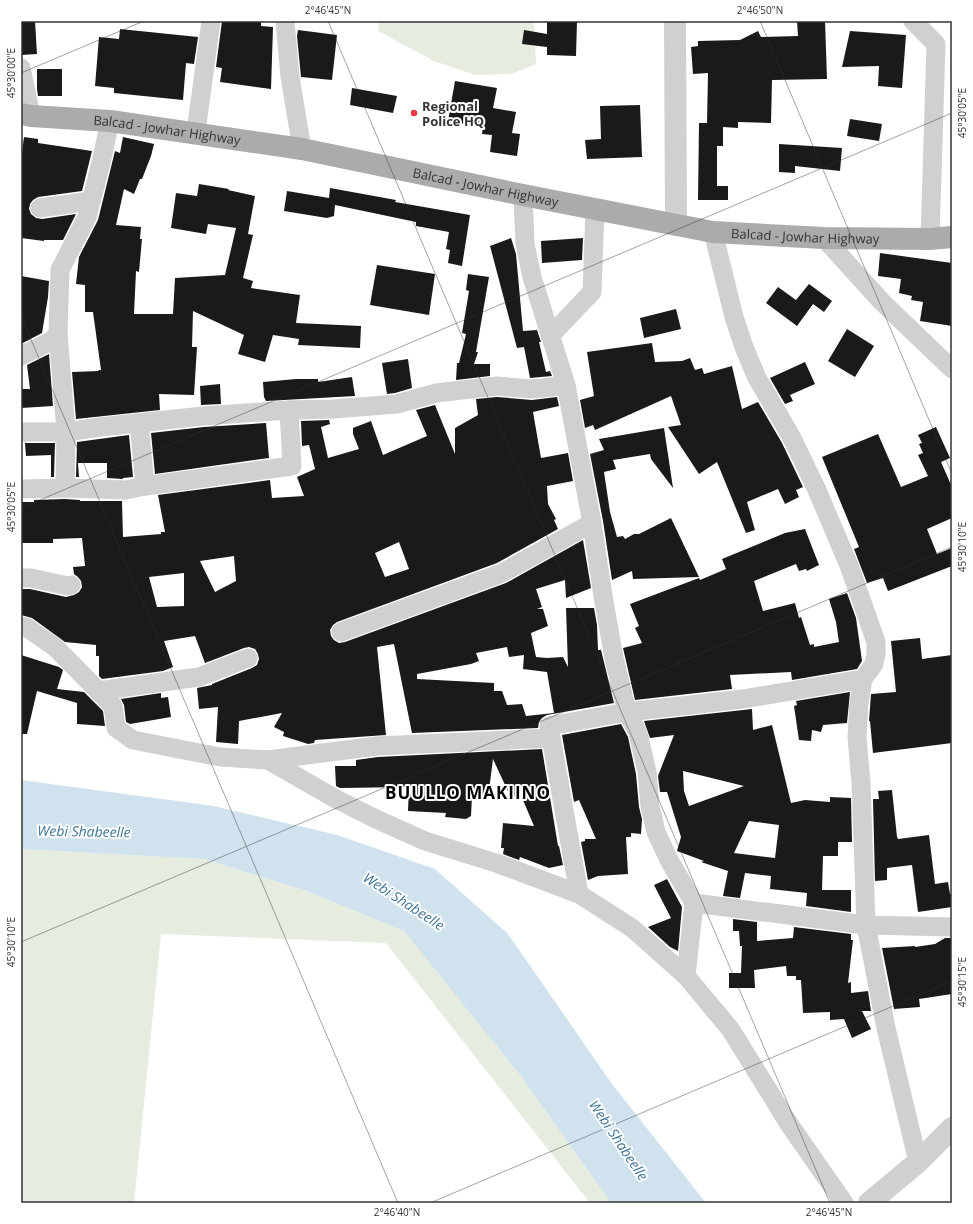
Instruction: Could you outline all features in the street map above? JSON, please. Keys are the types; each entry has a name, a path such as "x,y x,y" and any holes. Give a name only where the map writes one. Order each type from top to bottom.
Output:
{"main road":[{"name":"Balcad - Jowhar Highway","path":"26,115 110,120 302,149 523,195 713,232 824,238 952,237"}],"street":[{"path":"196,132 211,21"},
{"path":"285,21 290,77 302,149"},
{"path":"674,21 676,225"},
{"path":"912,21 944,47 930,238"},
{"path":"21,68 26,115"},
{"path":"66,488 66,432 58,333 60,270 87,217 110,120"},
{"path":"523,195 525,244 535,289 566,385 592,522 614,658 627,712 638,733 647,772 650,806 656,832 669,860 694,903 686,976"},
{"path":"40,208 91,201"},
{"path":"550,336 592,292 595,209"},
{"path":"713,232 734,317 744,347 757,378 792,438 817,490 850,568 876,642 874,664 863,679 859,702 857,737 861,783 866,925 886,1028 918,1162"},
{"path":"824,238 882,302 952,369"},
{"path":"21,356 53,340 58,333"},
{"path":"21,432 66,432 139,422 203,416 397,404 436,393 497,386 531,389 566,385"},
{"path":"21,489 66,488 126,490 145,486 292,466 289,410"},
{"path":"139,422 145,486"},
{"path":"341,632 502,573 592,522"},
{"path":"21,578 31,578 68,586 71,585"},
{"path":"21,626 26,627 56,648 113,706 116,728 133,740 220,757 268,760 377,746 551,738"},
{"path":"98,691 199,677 248,658"},
{"path":"579,894 549,726 627,712 743,699 863,679"},
{"path":"268,760 336,799 425,841 496,863 579,894 632,928 686,976 731,1030 789,1124 844,1203"},
{"path":"694,903 866,925 952,927"},
{"path":"869,1203 918,1162 952,1128"}],"shaded area":[{"path":"379,21 534,21 536,64 512,74 475,75 434,61 378,31"},
{"path":"21,849 204,859 307,891 405,931 520,1075 611,1203 590,1203 386,943 161,934 134,1203 21,1203"}],"water":[{"name":"Webi Shabeelle","path":"21,780 214,806 337,835 435,869 508,934 612,1084 706,1203 611,1203 520,1075 404,931 307,891 204,859 21,849"}],"building":[{"path":"21,21 35,21 37,54 21,55"},
{"path":"222,21 261,21 261,26 273,27 271,89 220,82 222,68 216,67"},
{"path":"547,21 577,21 576,56 547,55 547,47 522,44 524,30 547,34"},
{"path":"797,21 825,21 827,79 772,80 771,123 738,122 738,128 723,127 723,146 717,146 717,186 728,186 728,200 698,200 699,123 707,123 708,73 693,74 691,47 698,46 698,41 740,40 758,31 761,37 798,36"},
{"path":"120,29 198,37 194,64 186,63 183,100 114,93 114,88 95,86 99,37 119,39"},
{"path":"298,30 337,35 332,80 301,77 297,36"},
{"path":"850,31 906,35 902,88 878,86 879,66 842,67"},
{"path":"37,69 62,69 62,96 38,96"},
{"path":"455,81 497,88 493,108 516,112 512,133 520,134 517,156 490,152 492,135 482,134 483,127 448,121"},
{"path":"352,88 397,96 393,113 350,105"},
{"path":"640,105 642,157 587,159 585,140 601,139 600,106"},
{"path":"850,119 882,124 879,141 847,136"},
{"path":"24,137 38,139 38,143 92,151 82,191 38,197 30,204 29,209 31,214 36,218 42,219 76,214 63,240 44,241 21,238 21,159"},
{"path":"123,137 154,144 142,179 140,179 134,194 124,189 116,225 141,227 140,239 142,239 139,272 136,271 134,314 173,314 175,278 225,275 236,228 208,224 206,234 171,228 176,193 197,196 199,184 229,189 228,190 255,196 248,234 253,235 243,278 253,281 251,288 300,295 296,323 361,326 360,348 298,345 299,339 273,335 265,362 238,354 244,335 193,311 192,347 197,347 194,395 159,394 160,410 76,419 72,372 101,370 93,312 85,312 85,285 76,284 79,257 98,220 115,151 120,153"},
{"path":"779,144 842,148 840,171 795,166 795,173 779,172"},
{"path":"330,188 396,200 395,202 470,215 462,266 448,263 450,250 446,249 449,232 416,226 416,222 335,205 334,216 327,218 284,211 287,191 329,198"},
{"path":"511,238 516,254 523,331 537,330 541,342 539,342 546,372 550,371 552,376 530,378 524,347 517,348 490,246"},
{"path":"583,238 582,260 542,263 541,241"},
{"path":"880,253 952,263 952,326 920,321 923,302 911,300 912,296 899,293 901,279 878,276"},
{"path":"377,265 435,274 429,315 370,305"},
{"path":"468,274 489,277 476,352 478,352 474,364 490,364 490,376 456,380 457,363 459,363 466,334 462,333 469,291 466,290"},
{"path":"21,276 49,281 42,333 21,344"},
{"path":"809,284 832,301 824,312 813,304 797,326 766,303 778,287 796,300"},
{"path":"676,309 681,329 644,338 640,318"},
{"path":"847,329 874,346 855,377 828,361"},
{"path":"652,343 655,362 682,361 690,358 695,370 702,368 704,374 732,366 742,409 758,402 782,443 803,487 796,490 799,497 785,504 778,489 747,502 755,530 746,533 717,462 699,474 668,427 681,425 671,396 595,430 593,425 585,428 580,400 594,396 587,352"},
{"path":"49,354 53,406 21,408 21,389 30,389 27,365"},
{"path":"408,359 412,388 387,394 382,363"},
{"path":"805,362 815,384 790,395 793,401 785,404 770,378"},
{"path":"352,377 355,396 266,401 264,397 263,382 318,379 318,382"},
{"path":"220,384 221,404 201,405 200,386"},
{"path":"497,397 532,400 557,397 559,406 533,412 541,458 568,453 573,481 547,486 548,504 556,519 554,520 558,529 497,563 337,622 330,630 331,636 339,643 345,642 506,583 583,540 591,588 566,598 565,580 536,589 542,607 537,609 543,609 548,626 531,633 536,657 563,657 568,667 566,608 594,608 597,625 598,650 601,650 614,703 547,715 539,722 538,728 412,733 394,644 377,647 386,735 315,740 314,743 308,744 283,736 284,732 274,727 282,713 239,721 238,744 216,742 218,707 199,709 197,688 212,685 257,665 259,659 255,649 249,647 244,648 205,663 195,636 164,641 173,667 163,671 102,679 99,676 99,656 96,656 96,645 65,642 32,618 21,615 21,589 30,589 66,597 74,595 79,592 82,587 81,581 74,574 73,567 85,566 82,538 53,539 53,543 22,543 22,502 65,499 80,501 122,501 123,537 161,534 161,532 165,532 158,495 270,480 272,498 304,496 297,477 315,469 309,445 302,446 301,421 329,420 330,424 321,427 328,458 359,449 353,434 353,428 371,421 383,455 427,436 416,410 435,405 455,454 455,428 478,415 476,399","holes":["399,542 409,569 385,577 375,553","234,556 236,581 215,592 200,561","184,573 184,606 157,607 149,577","507,647 509,657 524,655 523,669 547,672 554,713 526,716 522,704 507,705 502,691 494,691 494,683 417,679 417,674 471,664 479,661 476,653"]},
{"path":"266,423 269,458 155,474 151,433 204,427"},
{"path":"936,427 950,458 941,462 952,487 952,518 927,529 937,554 952,548 952,566 888,591 883,578 867,583 854,549 859,547 822,457 878,434 901,487 928,476 918,455 923,453 919,444 922,443 918,435"},
{"path":"664,428 673,488 651,459 650,454 613,460 616,469 604,472 610,512 617,537 623,536 625,539 634,534 639,534 671,518 699,577 633,579 632,571 612,580 603,521 590,454 604,450 599,439"},
{"path":"129,435 133,477 123,479 107,478 107,463 78,463 79,477 76,477 77,442"},
{"path":"25,443 55,443 54,477 51,477 51,455 26,456"},
{"path":"805,529 819,565 807,571 806,569 799,571 796,564 754,581 763,611 795,603 799,618 801,617 810,645 814,644 814,647 839,642 836,622 829,599 847,593 856,618 862,661 857,669 792,680 791,672 730,675 732,689 635,700 623,648 642,643 635,628 639,626 630,604 699,578 700,580 726,569 722,559 785,533"},
{"path":"920,638 922,659 952,655 952,743 873,753 869,721 871,694 896,692 891,641"},
{"path":"21,655 59,667 63,670 57,689 84,692 103,711 105,726 77,724 77,703 37,691 27,734 21,734"},
{"path":"850,692 847,723 823,725 821,732 812,730 811,741 799,740 794,706 797,705 796,701"},
{"path":"161,693 161,698 168,697 171,717 130,724 126,722 124,705 121,699"},
{"path":"752,709 753,730 772,725 791,803 805,800 830,802 830,797 851,798 852,842 838,842 838,856 823,856 822,890 851,890 851,912 806,906 807,893 770,889 771,876 745,873 740,898 723,896 728,871 701,862 704,861 677,851 681,837 667,792 660,792 658,776 674,735 650,738 644,721","holes":["683,771 744,786 689,806 684,791","749,821 779,825 775,858 734,853"]},
{"path":"621,724 628,737 636,774 639,807 642,819 641,834 631,833 631,837 626,837 628,874 598,876 588,880 581,842 585,841 585,839 596,839 579,800 574,802 562,735"},
{"path":"542,749 558,846 563,865 549,868 520,857 519,860 503,854 504,848 501,848 503,823 534,826 520,793 511,798 493,759 488,798 472,796 471,816 466,819 445,817 446,813 408,811 409,787 340,788 336,786 335,766 356,766 356,760 378,757"},
{"path":"892,790 898,839 929,835 935,884 948,882 950,894 952,894 952,907 918,912 912,865 887,868 887,880 875,881 873,799 879,799 878,791"},
{"path":"667,879 682,907 678,951 670,947 648,927 671,918 654,885"},
{"path":"733,919 757,922 757,941 793,938 794,927 851,934 851,940 853,940 848,983 851,982 851,993 868,991 871,1011 862,1011 871,1029 852,1038 844,1019 830,1020 830,1012 803,1013 801,980 796,980 796,976 787,976 786,966 754,970 755,988 729,988 729,973 741,973 742,946 740,946 739,931 733,931"},
{"path":"945,938 952,938 952,994 919,999 920,1007 894,1009 882,948 915,947 935,944"}],"place":[{"name":"Regional Police HQ","path":"414,113"}],"district":[{"name":"BUULLO MAKIINO","path":"468,792"}]}
